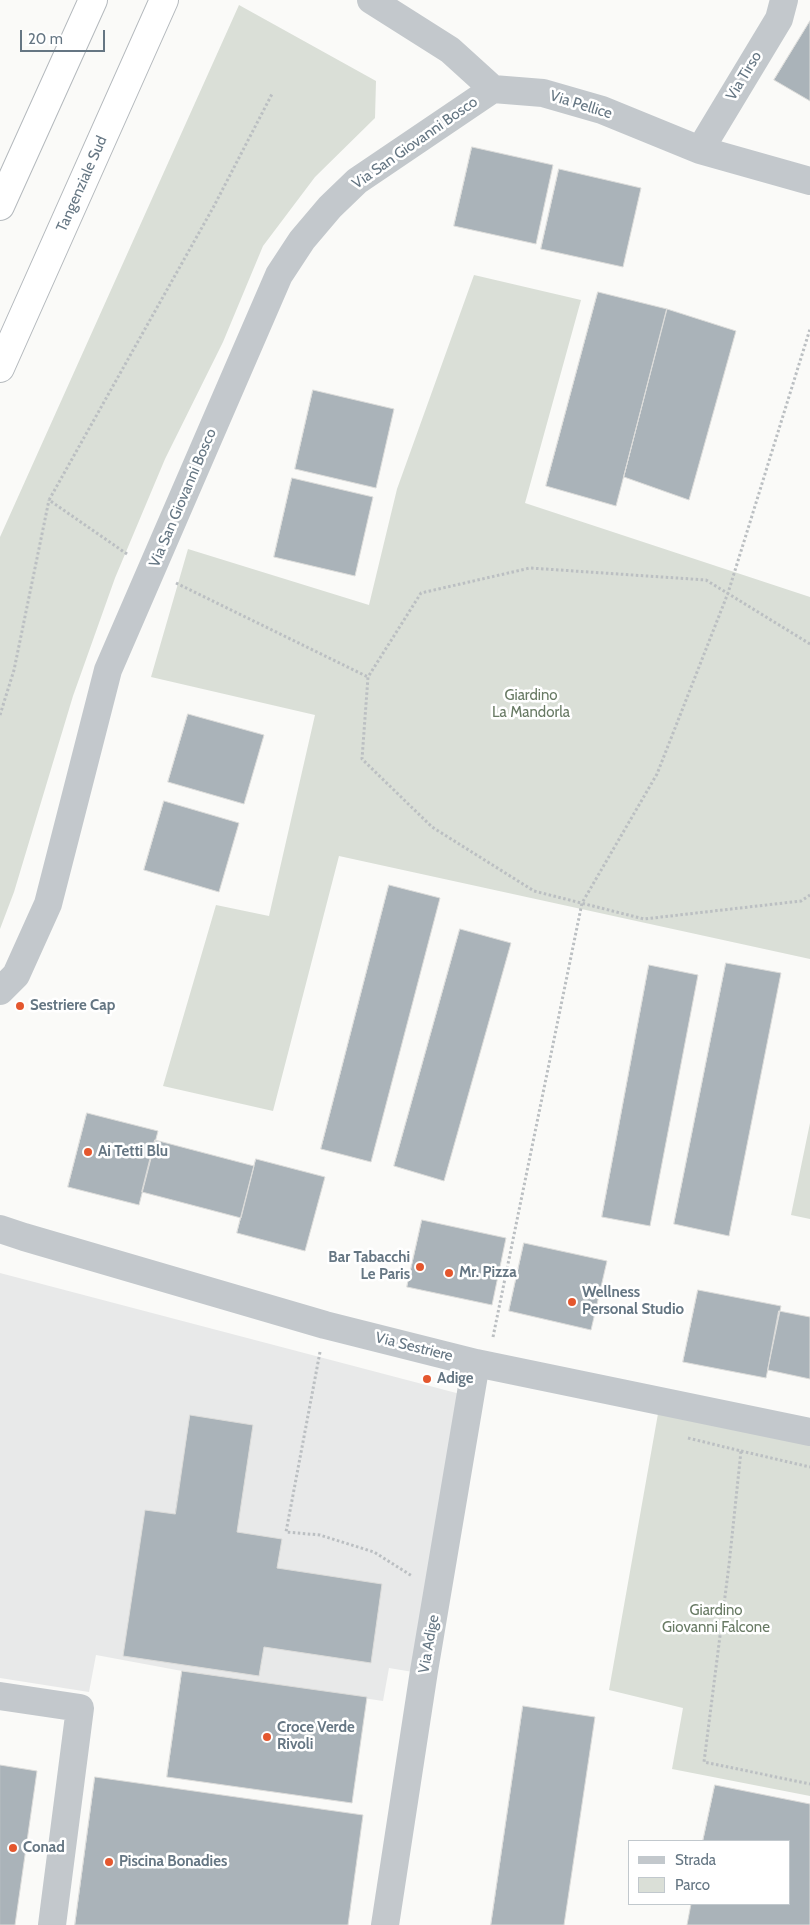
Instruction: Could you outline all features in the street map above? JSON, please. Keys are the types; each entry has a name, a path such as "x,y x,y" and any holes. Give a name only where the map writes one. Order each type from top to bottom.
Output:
{"highway":[{"path":"0,206 93,0"},
{"name":"Tangenziale Sud","path":"0,368 164,0"}],"street":[{"path":"371,0 450,50 493,89"},
{"name":"Via Tirso","path":"700,150 779,19 784,0"},
{"name":"Via Pellice","path":"493,89 542,94 602,110 700,150 810,181"},
{"name":"Via San Giovanni Bosco","path":"0,991 16,975 48,904 108,670 279,275 302,240 330,207 358,182 493,89"},
{"name":"Via Sestriere","path":"8,1235 326,1325 476,1363 810,1432"},
{"name":"Via Adige","path":"385,1925 476,1363"},
{"path":"0,1696 80,1708 52,1925"}],"path":[{"path":"0,715 14,670 49,500 209,215 272,94"},
{"path":"498,1313 582,903 657,774 728,594 810,329"},
{"path":"49,500 152,571 368,677"},
{"path":"810,644 706,580 530,568 439,589 421,594 368,677 362,759 432,827 534,891 644,919 801,901 810,895"},
{"path":"326,1325 286,1532 320,1535 374,1552 410,1575 428,1579 441,1572"},
{"path":"684,1437 810,1467"},
{"path":"741,1451 729,1565 704,1762 810,1784"}],"shaded area":[{"path":"0,1273 464,1395 419,1673 389,1668 383,1701 182,1671 96,1655 89,1692 0,1678"}],"green space":[{"path":"239,5 376,81 375,118 315,177 263,246 223,342 165,459 115,578 73,696 14,892 0,929 0,537"},
{"name":"Giardino La Mandorla","path":"474,275 581,300 525,503 810,597 810,959 339,856 273,1111 163,1086 216,905 269,916 315,715 151,677 188,549 369,605 397,489"},
{"path":"810,1123 810,1219 791,1215"},
{"name":"Giardino Giovanni Falcone","path":"659,1408 810,1441 810,1796 672,1769 683,1708 609,1690"}],"building":[{"path":"810,21 810,101 774,80"},
{"path":"472,147 553,165 536,244 454,226"},
{"path":"559,169 641,188 623,267 541,249"},
{"path":"598,292 667,309 616,506 546,486"},
{"path":"667,309 736,331 689,500 624,477"},
{"path":"313,390 394,409 376,488 295,469"},
{"path":"292,478 373,497 355,576 274,557"},
{"path":"188,714 264,735 244,804 168,782"},
{"path":"164,801 239,823 219,892 144,870"},
{"path":"389,885 440,898 371,1162 321,1149"},
{"path":"460,929 511,943 444,1181 394,1166"},
{"path":"726,963 781,973 729,1236 674,1224"},
{"path":"649,965 698,975 650,1226 602,1217"},
{"path":"87,1113 158,1131 139,1205 68,1187"},
{"path":"155,1140 254,1166 241,1218 142,1192"},
{"path":"256,1159 325,1177 305,1251 237,1233"},
{"path":"422,1220 506,1238 492,1305 407,1287"},
{"path":"524,1243 607,1261 591,1330 509,1311"},
{"path":"698,1290 781,1306 766,1378 683,1362"},
{"path":"779,1311 810,1317 810,1379 768,1370"},
{"path":"190,1415 253,1425 237,1532 282,1539 277,1568 382,1584 371,1663 264,1647 259,1676 123,1656 145,1510 175,1514"},
{"name":"Croce Verde Rivoli","path":"182,1671 367,1697 352,1803 167,1777"},
{"path":"523,1706 595,1717 564,1925 491,1925"},
{"name":"Conad","path":"0,1765 37,1771 15,1925 0,1925"},
{"path":"95,1777 363,1815 348,1925 75,1925"},
{"path":"715,1785 810,1804 810,1925 687,1925 691,1905 790,1905 790,1840 703,1840"}],"place":[{"name":"Sestriere Cap","path":"20,1006"},
{"name":"Ai Tetti Blu","path":"88,1152"},
{"name":"Bar Tabacchi Le Paris","path":"420,1267"},
{"name":"Mr. Pizza","path":"449,1273"},
{"name":"Wellness Personal Studio","path":"572,1302"},
{"name":"Adige","path":"427,1379"},
{"name":"Croce Verde Rivoli","path":"267,1737"},
{"name":"Conad","path":"13,1848"},
{"name":"Piscina Bonadies","path":"109,1862"}]}
